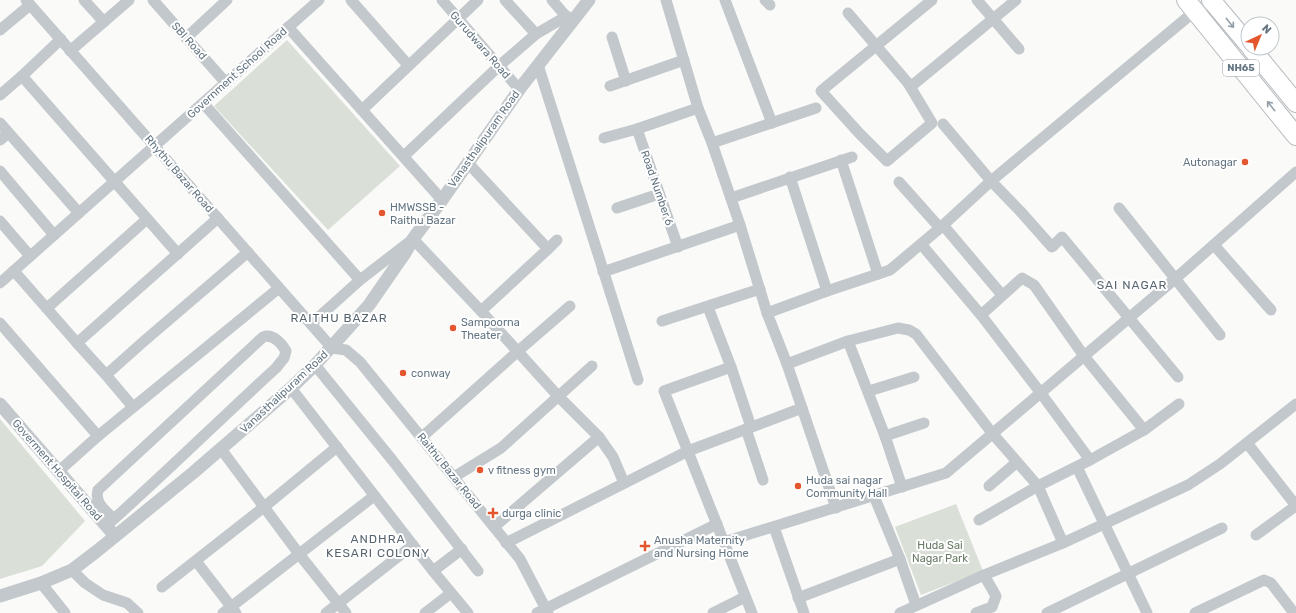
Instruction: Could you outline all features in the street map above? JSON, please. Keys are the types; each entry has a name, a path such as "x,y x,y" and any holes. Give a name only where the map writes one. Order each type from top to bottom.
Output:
{"highway":[{"name":"NH65","path":"1212,0 1240,34"},
{"name":"NH65","path":"1191,5 1296,136"},
{"name":"NH65","path":"1258,56 1296,103"}],"street":[{"path":"84,0 104,22"},
{"path":"70,51 128,0"},
{"name":"SBI Road","path":"153,0 226,83"},
{"path":"186,38 227,0"},
{"name":"Government School Road","path":"0,283 319,0"},
{"path":"351,0 408,65"},
{"name":"Gurudwara Road","path":"442,0 519,89"},
{"path":"362,110 478,0"},
{"path":"505,0 536,34"},
{"path":"404,156 499,66 536,34 569,19 552,0"},
{"name":"Vanasthalipuram Road","path":"0,596 41,583 72,570 112,527 220,449 291,388 332,348 369,305 413,239 519,89 538,65 569,19 589,0"},
{"path":"666,0 698,108 731,198 767,313 787,364 836,508"},
{"path":"724,0 772,123"},
{"path":"848,13 876,45 908,83 932,123 887,161 821,91 876,45 932,0"},
{"path":"977,0 1019,50"},
{"path":"908,83 911,85 914,84 1016,0"},
{"path":"767,313 827,290 890,270 942,226 1191,5 1212,0"},
{"path":"0,30 28,2"},
{"name":"Rhythu Bazar Road","path":"28,2 332,348"},
{"path":"288,27 442,200"},
{"path":"612,37 626,81"},
{"path":"0,95 60,39"},
{"path":"610,86 684,60"},
{"path":"538,65 638,380"},
{"path":"22,76 178,254"},
{"path":"203,103 360,280"},
{"path":"604,138 637,129 698,108"},
{"path":"712,143 816,108"},
{"path":"0,123 4,136 79,213"},
{"path":"943,124 991,181 1020,210 1052,247 1062,237 1178,377"},
{"name":"Road Number 6","path":"637,129 678,247"},
{"path":"731,198 846,158 878,274"},
{"path":"468,163 548,249"},
{"path":"0,171 54,235"},
{"path":"724,542 946,473 1040,392 1129,319 1296,172"},
{"path":"790,177 827,290"},
{"path":"898,182 942,226 1002,295"},
{"path":"617,208 659,194"},
{"path":"1119,208 1220,335"},
{"path":"77,343 218,218"},
{"path":"47,308 147,219"},
{"path":"1,224 30,256"},
{"path":"603,272 740,225"},
{"path":"311,324 360,280 413,239 558,396 598,437 613,457 624,483"},
{"path":"481,311 557,240"},
{"path":"921,244 981,315 1090,460"},
{"path":"1214,245 1271,310"},
{"path":"106,375 142,342 248,252"},
{"path":"14,271 133,407"},
{"path":"981,315 1022,278 1034,285 1084,356 1144,430"},
{"path":"59,471 98,436 279,288"},
{"path":"662,321 760,289"},
{"path":"422,437 570,306"},
{"path":"708,307 732,367 763,480"},
{"path":"0,323 98,436"},
{"path":"787,364 848,341 898,328 908,330 916,334 992,433 1038,486 1063,544"},
{"path":"264,337 271,337 280,343 285,349 286,354 276,368 202,438 112,527 98,502 96,496 98,490 264,337"},
{"path":"848,341 869,391 902,487"},
{"name":"Raithu Bazar Road","path":"332,348 346,350 360,362 422,437 520,559 544,611"},
{"path":"315,365 478,570"},
{"path":"454,477 501,448 592,366"},
{"path":"732,367 664,390 752,613"},
{"path":"869,391 914,377"},
{"path":"291,388 374,496 468,613"},
{"name":"Goverment Hospital Road","path":"0,404 59,471 112,527"},
{"path":"979,520 1038,486 1077,467 1144,430 1179,404"},
{"path":"900,613 984,575 1063,544 1188,485 1220,464 1296,404"},
{"path":"506,542 688,451 802,408"},
{"path":"885,436 924,423"},
{"path":"494,527 598,437"},
{"path":"1246,443 1294,504 1294,508 1256,535"},
{"path":"162,587 264,507 337,447"},
{"path":"220,449 299,554 346,613"},
{"path":"989,486 1018,462"},
{"path":"1077,467 1147,613"},
{"path":"196,561 230,611 299,554 374,496"},
{"path":"874,496 900,559 916,605"},
{"path":"544,611 716,524"},
{"path":"774,527 804,613"},
{"path":"1047,613 1222,528"},
{"path":"326,613 413,545"},
{"path":"434,571 462,549"},
{"path":"798,598 900,559"},
{"path":"72,570 85,583 103,594 127,603 138,613"},
{"path":"976,613 992,607 996,596 984,575"},
{"path":"1195,613 1264,580 1271,583 1294,613"},
{"path":"41,583 65,613"},
{"path":"425,613 451,593"},
{"path":"713,613 745,597"}],"green space":[{"path":"287,40 400,166 328,230 214,106"},
{"path":"0,419 85,521 42,566 0,579"},
{"name":"Huda Sai Nagar Park","path":"956,504 983,571 921,595 895,527"}],"place":[{"name":"Autonagar","path":"1245,162"},
{"name":"HMWSSB - Raithu Bazar","path":"382,213"},
{"name":"Sampoorna Theater","path":"453,328"},
{"name":"conway","path":"403,373"},
{"name":"v fitness gym","path":"480,470"},
{"name":"Huda sai nagar Community Hall","path":"798,486"},
{"name":"durga clinic","path":"493,513"},
{"name":"Anusha Maternity and Nursing Home","path":"645,546"}],"district":[{"name":"SAI NAGAR","path":"1132,285"},
{"name":"RAITHU BAZAR","path":"339,318"},
{"name":"ANDHRA KESARI COLONY","path":"378,546"}]}
